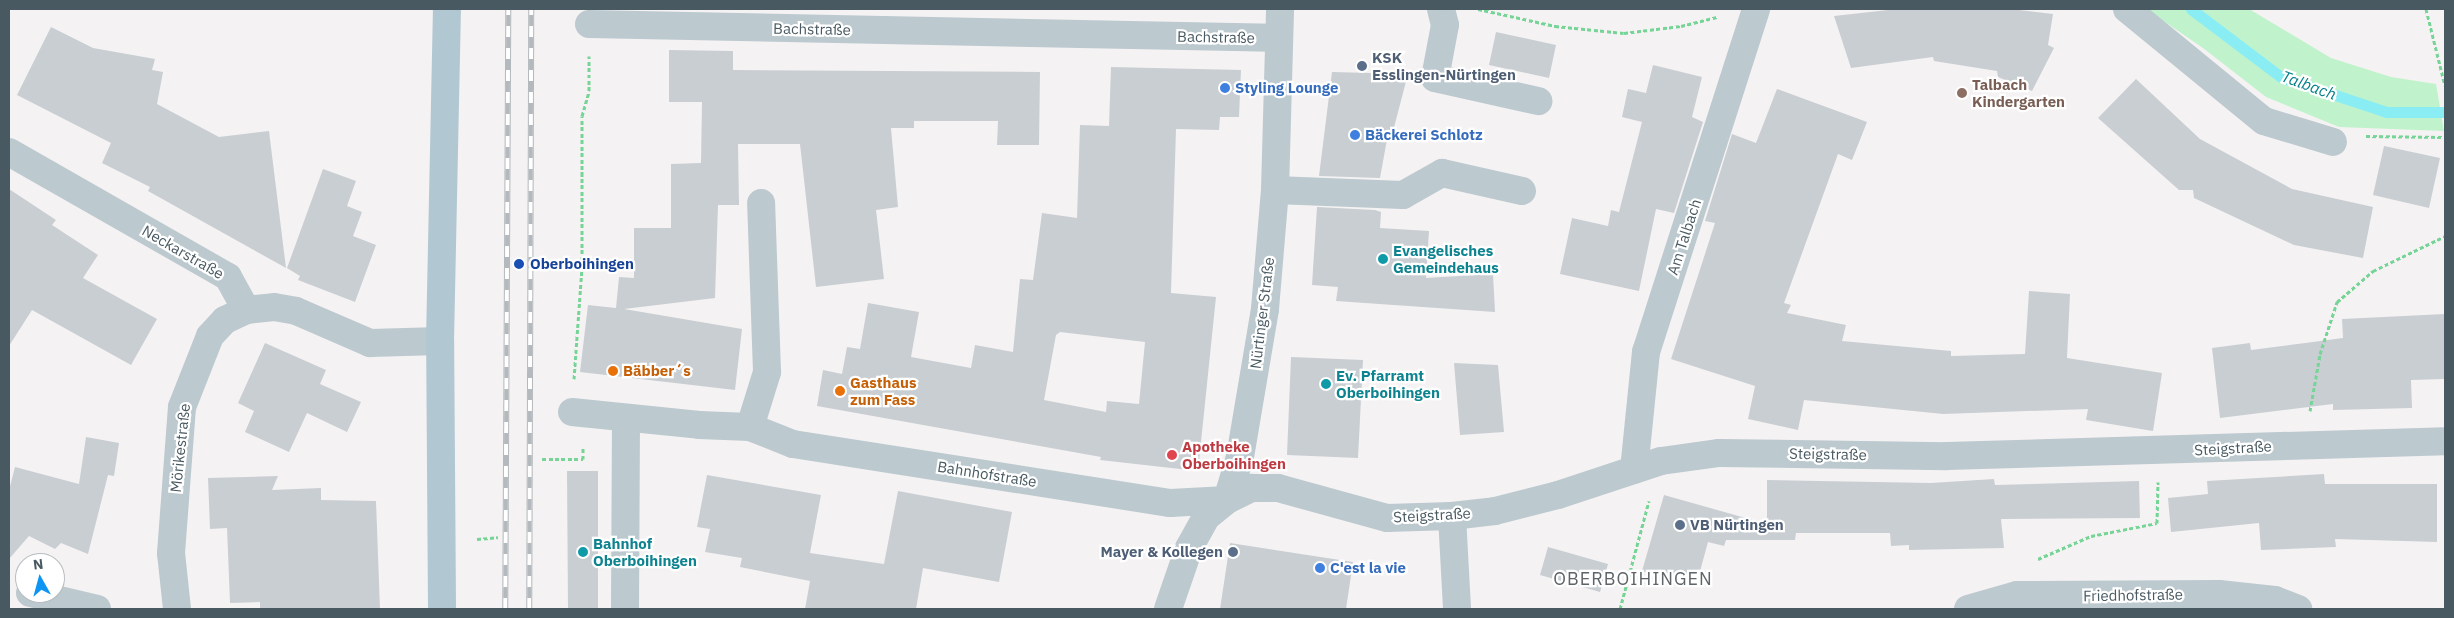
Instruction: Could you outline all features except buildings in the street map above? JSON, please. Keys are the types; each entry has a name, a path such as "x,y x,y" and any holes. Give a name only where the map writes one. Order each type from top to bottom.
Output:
{"main road":[{"path":"442,609 440,341 447,9"}],"street":[{"name":"Nürtinger Straße","path":"1170,604 1199,528 1227,500 1240,456 1260,350 1275,190 1280,9"},
{"path":"1441,9 1445,25 1435,78 1538,101"},
{"name":"Am Talbach","path":"1634,470 1646,352 1756,9"},
{"path":"2127,9 2264,121 2333,142"},
{"name":"Bachstraße","path":"589,24 1278,38"},
{"name":"Neckarstraße","path":"9,152 228,277 246,310"},
{"path":"1275,190 1403,194 1442,173 1522,191"},
{"path":"750,427 767,372 761,203"},
{"path":"246,310 274,307 296,311 370,343 440,341"},
{"name":"Mörikestraße","path":"177,609 172,553 182,407 210,336 225,320 246,310"},
{"name":"Bahnhofstraße","path":"572,412 750,427 793,444 1170,503 1227,500"},
{"path":"626,418 626,609"},
{"name":"Steigstraße","path":"1227,500 1252,488 1278,488 1387,518 1452,516 1522,504 1661,461 1719,452 1947,456 2158,452 2305,444 2445,441"},
{"path":"1452,516 1457,609"},
{"name":"Friedhofstraße","path":"1968,609 2017,595 2219,594 2275,600 2298,609"},
{"path":"65,601 97,609"}],"path":[{"path":"1478,9 1555,26 1624,33 1681,26 1719,16"},
{"path":"2426,9 2445,86"},
{"path":"572,412 582,267 582,116 589,92 589,24"},
{"path":"2333,142 2372,136 2445,137"},
{"path":"2305,444 2320,354 2337,302 2373,271 2445,236"},
{"path":"542,459 583,459 583,446"},
{"path":"2029,563 2091,536 2157,523 2158,452"},
{"path":"1620,609 1661,461"},
{"path":"477,544 477,537 498,537"}],"green space":[{"path":"2146,9 2249,9 2331,58 2391,77 2436,84 2444,131 2339,127 2266,97 2203,48"}],"waterway":[{"name":"Talbach","path":"2191,9 2281,77 2387,112 2445,112"}],"railway":[{"path":"505,609 508,9"},
{"path":"529,609 531,9"}],"place":[{"name":"KSK Esslingen-Nürtingen","path":"1362,66"},
{"name":"Styling Lounge","path":"1225,88"},
{"name":"Talbach Kindergarten","path":"1962,93"},
{"name":"Bäckerei Schlotz","path":"1355,135"},
{"name":"Evangelisches Gemeindehaus","path":"1383,259"},
{"name":"Oberboihingen","path":"519,264"},
{"name":"Bäbber´s","path":"613,371"},
{"name":"Ev. Pfarramt Oberboihingen","path":"1326,384"},
{"name":"Gasthaus zum Fass","path":"840,391"},
{"name":"Apotheke Oberboihingen","path":"1172,455"},
{"name":"VB Nürtingen","path":"1680,525"},
{"name":"Bahnhof Oberboihingen","path":"583,552"},
{"name":"Mayer & Kollegen","path":"1233,552"},
{"name":"C'est la vie","path":"1320,568"}],"district":[{"name":"OBERBOIHINGEN","path":"1633,579"}]}
